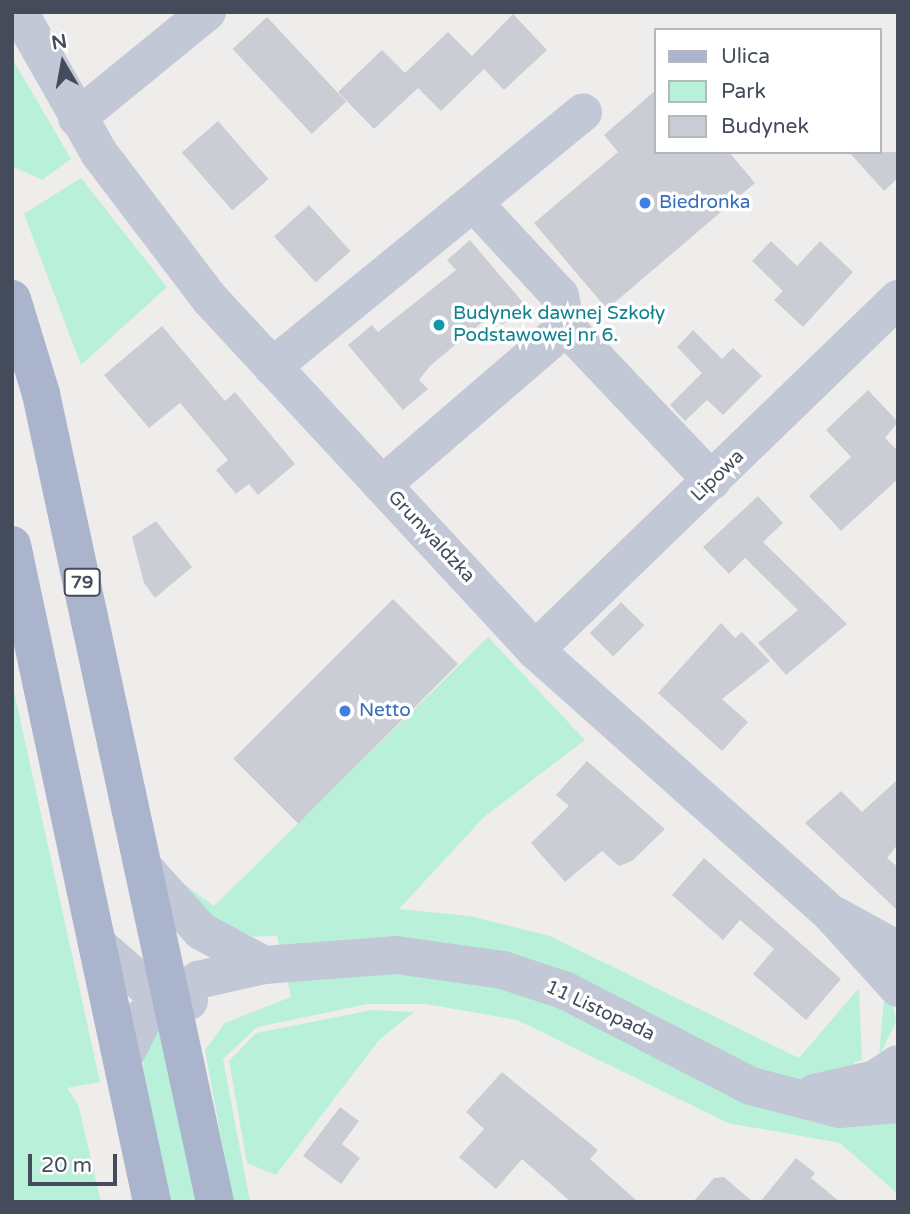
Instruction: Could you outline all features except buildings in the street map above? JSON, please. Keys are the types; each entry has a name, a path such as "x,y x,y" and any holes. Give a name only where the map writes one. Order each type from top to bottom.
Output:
{"main road":[{"name":"79","path":"12,299 41,394 215,1202"},
{"path":"12,545 152,1202"}],"street":[{"name":"Grunwaldzka","path":"19,12 77,118 169,250 272,367 535,650 831,914 898,988"},
{"path":"77,118 208,12"},
{"path":"272,367 583,112"},
{"path":"474,203 560,296 566,327 712,481"},
{"name":"Lipowa","path":"535,650 898,299"},
{"path":"382,485 566,327"},
{"path":"143,867 201,931 264,965"},
{"name":"Grunwaldzka","path":"831,914 898,950"},
{"path":"97,944 143,985 170,996"},
{"name":"11 Listopada","path":"170,996 198,980 264,965 396,954 503,970 600,1006 714,1071 839,1109 898,1104"},
{"name":"11 Listopada","path":"170,996 187,1001 230,994 309,963"},
{"name":"11 Listopada","path":"186,1067 199,1018 230,994"},
{"path":"123,1059 145,1015 170,996"},
{"name":"11 Listopada","path":"798,1096 876,1079 898,1064"}],"green space":[{"path":"12,58 71,159 42,180 12,166"},
{"path":"81,178 167,287 81,365 24,214"},
{"path":"488,637 585,740 484,817 399,909 470,916 550,936 799,1058 859,988 862,1060 854,1063 898,1124 898,1194 840,1143 728,1123 517,1020 426,1004 368,1004 257,1027 223,1059 250,1202 233,1202 205,1050 225,1023 291,997 277,936 241,937 184,896 185,885 214,906"},
{"path":"12,682 100,1082 67,1088 78,1104 101,1202 12,1202"},
{"path":"884,998 892,1000 896,1022 879,1057"},
{"path":"372,1010 414,1012 379,1040 276,1175 247,1163 229,1061 256,1033"},
{"path":"159,1028 196,1202 170,1202 143,1068 145,1049"}],"place":[{"name":"Biedronka","path":"645,203"},
{"name":"Budynek dawnej Szkoły Podstawowej nr 6.","path":"439,325"},
{"name":"Netto","path":"345,711"}]}
